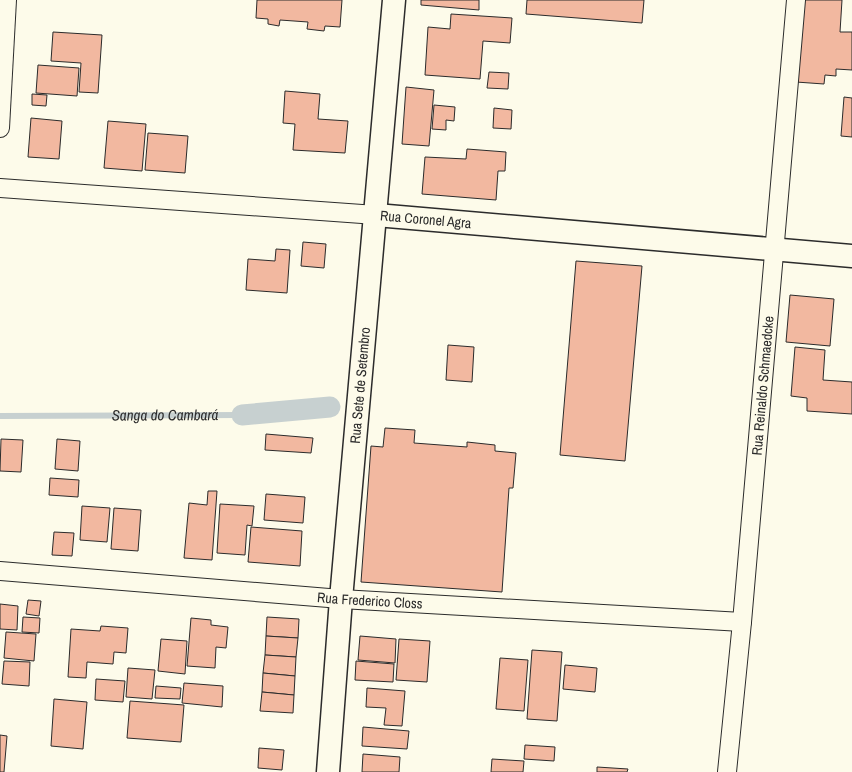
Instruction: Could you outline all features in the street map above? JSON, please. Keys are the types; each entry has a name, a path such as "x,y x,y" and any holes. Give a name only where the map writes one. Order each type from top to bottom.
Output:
{"street":[{"path":"0,128 7,0"},
{"name":"Rua Sete de Setembro","path":"328,772 341,598 394,0"},
{"name":"Rua Reinaldo Schmaedcke","path":"727,772 742,622 796,0"},
{"name":"Rua Coronel Agra","path":"0,188 376,216 852,256"},
{"name":"Rua Frederico Closs","path":"0,571 341,598 742,622"}],"building":[{"path":"257,0 342,0 340,27 325,26 324,31 307,29 308,22 280,20 279,26 268,24 268,19 256,18"},
{"path":"421,0 479,0 479,10 421,5"},
{"path":"527,0 644,0 642,23 526,14"},
{"path":"800,0 842,0 840,32 852,32 852,70 836,69 836,76 825,75 824,84 796,82"},
{"path":"451,14 512,18 510,43 483,41 480,79 425,75 428,27 450,29"},
{"path":"53,32 102,35 98,93 79,92 81,63 51,61"},
{"path":"38,65 79,68 77,96 36,93"},
{"path":"489,72 509,73 508,89 487,88"},
{"path":"406,87 434,90 429,146 402,144"},
{"path":"285,91 320,94 318,119 348,121 345,153 293,150 295,124 283,123"},
{"path":"32,94 47,95 46,106 32,105"},
{"path":"844,97 852,98 852,137 841,136"},
{"path":"434,105 455,107 454,121 446,120 446,130 432,129"},
{"path":"494,108 512,110 511,129 493,128"},
{"path":"31,118 62,121 59,159 28,157"},
{"path":"108,121 146,124 142,171 104,168"},
{"path":"148,133 188,136 185,173 145,170"},
{"path":"467,149 506,152 505,171 498,171 496,200 422,194 425,157 466,159"},
{"path":"303,242 326,244 324,268 301,266"},
{"path":"276,249 290,250 287,293 246,290 248,259 275,261"},
{"path":"576,261 642,266 625,461 560,455"},
{"path":"790,295 834,299 830,346 786,342"},
{"path":"448,345 474,347 472,382 446,380"},
{"path":"795,347 825,350 823,380 852,382 852,414 807,411 807,398 791,396"},
{"path":"385,428 415,430 414,443 467,447 467,442 495,445 495,451 516,453 513,488 509,488 502,592 361,582 371,446 383,447"},
{"path":"266,434 313,438 311,453 265,450"},
{"path":"1,439 23,440 21,472 0,471"},
{"path":"57,439 80,441 78,471 55,469"},
{"path":"50,478 79,480 78,497 49,495"},
{"path":"208,491 217,491 212,560 184,558 189,503 207,505"},
{"path":"266,494 305,497 303,523 264,520"},
{"path":"220,504 254,506 252,526 247,525 245,555 217,553"},
{"path":"82,506 110,508 107,542 80,540"},
{"path":"114,508 141,510 138,551 111,549"},
{"path":"251,527 302,531 300,566 248,562"},
{"path":"54,532 74,533 72,556 52,555"},
{"path":"28,600 41,601 39,616 26,614"},
{"path":"0,604 18,606 17,630 0,629"},
{"path":"23,617 40,618 39,633 22,632"},
{"path":"267,617 299,619 298,638 266,636"},
{"path":"191,618 211,620 211,625 228,627 226,648 216,647 215,668 187,666"},
{"path":"101,626 128,628 126,653 114,652 113,664 87,662 86,678 68,677 71,629 100,631"},
{"path":"6,632 36,634 34,661 4,658"},
{"path":"266,636 298,638 296,657 265,655"},
{"path":"360,636 396,639 395,663 358,660"},
{"path":"161,639 187,641 185,674 158,671"},
{"path":"399,639 430,641 427,682 396,680"},
{"path":"532,650 562,652 557,721 527,719"},
{"path":"265,655 296,657 295,676 263,673"},
{"path":"500,658 528,660 524,711 496,709"},
{"path":"4,661 30,662 29,686 2,684"},
{"path":"356,661 394,664 393,682 355,680"},
{"path":"565,665 597,668 595,692 563,689"},
{"path":"128,668 155,670 152,699 126,697"},
{"path":"263,673 295,676 294,695 262,692"},
{"path":"96,679 125,681 123,702 95,700"},
{"path":"184,683 223,686 222,707 182,703"},
{"path":"156,686 181,688 180,699 155,698"},
{"path":"367,688 405,691 402,726 384,725 386,708 366,707"},
{"path":"262,692 294,695 293,713 260,711"},
{"path":"54,699 87,702 83,749 51,746"},
{"path":"130,701 184,705 181,742 127,738"},
{"path":"363,727 409,731 407,749 362,746"},
{"path":"0,735 7,736 4,772 0,772"},
{"path":"525,745 555,747 554,761 524,759"},
{"path":"259,748 284,750 282,770 258,768"},
{"path":"363,754 400,757 399,772 362,772"},
{"path":"492,759 524,761 523,772 491,772"},
{"path":"597,767 628,769 627,772 597,772"}],"waterway":[{"name":"Sanga do Cambará","path":"242,415 330,407"},
{"name":"Sanga do Cambará","path":"0,416 242,415"}]}
